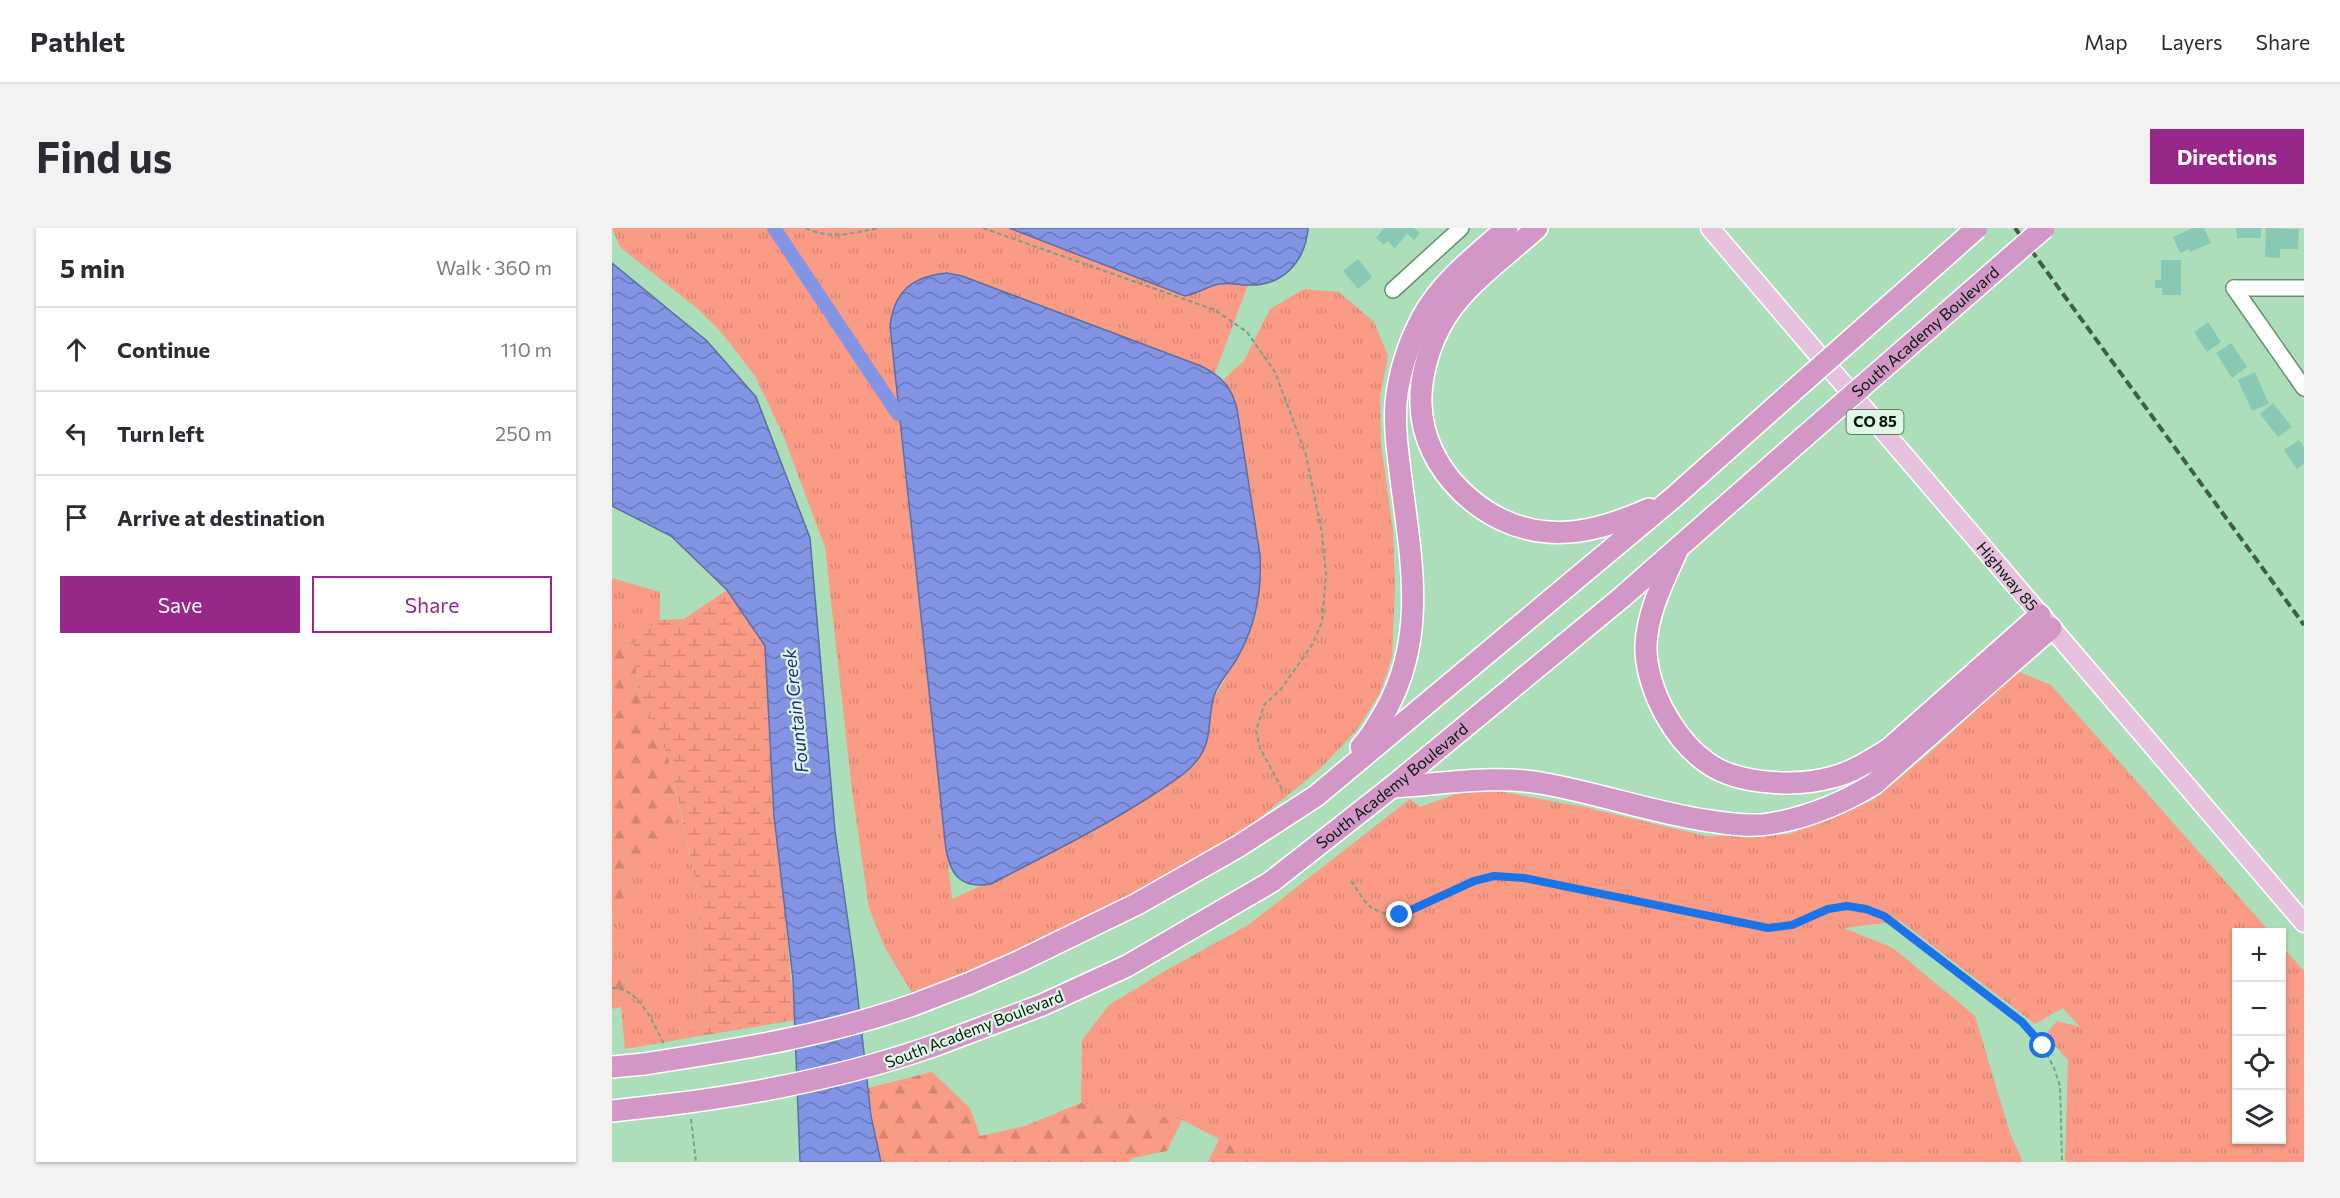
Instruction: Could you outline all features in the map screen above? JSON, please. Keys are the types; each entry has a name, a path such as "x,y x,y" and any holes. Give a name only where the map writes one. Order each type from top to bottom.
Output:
{"highway":[{"path":"1316,796 1370,738 1395,694 1406,663 1412,633 1413,574 1396,440 1396,403 1400,376 1423,316 1437,295 1454,275 1508,228"},
{"path":"1537,228 1469,290 1452,308 1439,328 1430,351 1421,404 1425,429 1435,457 1451,480 1471,501 1494,516 1516,526 1547,532 1579,531 1605,526 1629,518 1674,497"},
{"path":"612,1067 644,1064 811,1035 865,1022 970,983 1020,961 1137,904 1239,846 1316,796 1674,497 1977,228"},
{"name":"South Academy Boulevard","path":"612,1111 665,1106 778,1089 884,1064 936,1046 1042,1005 1127,966 1271,882 1392,787 1621,598 2044,228"},
{"path":"1679,547 1651,613 1646,645 1649,673 1661,708 1679,738 1710,765 1739,776 1776,784 1805,784 1866,764 1889,749 2045,622"},
{"path":"1392,787 1483,778 1513,780 1545,784 1674,816 1730,824 1767,825 1820,811 1849,799 1874,784 2045,622"}],"main road":[{"name":"Highway 85","path":"1710,228 2304,923"}],"street":[{"path":"1393,290 1461,228"},
{"path":"2304,288 2235,288 2304,388"}],"path":[{"path":"806,228 822,235 842,235 879,228"},
{"path":"983,228 1215,310 1247,332 1275,372 1306,455 1322,533 1326,574 1322,622 1312,645 1281,689 1264,705 1256,731 1260,748 1282,789"},
{"path":"1351,881 1369,906 1383,913 1400,915 1474,881 1494,876 1524,878 1768,928 1792,925 1828,909 1847,906 1866,909 1884,916 2022,1022 2043,1046 2060,1086 2061,1162"}],"green space":[{"path":"612,228 1006,228 1208,287 1233,283 1248,285 1215,373 962,276 903,455 952,899 980,886 991,884 1206,742 1213,700 1246,642 1255,616 1259,594 1254,528 1230,389 1223,380 1244,361 1270,309 1304,289 1339,292 1374,322 1388,356 1380,396 1381,444 1393,531 1395,587 1392,657 1380,693 1356,731 1320,769 1245,830 1128,901 1011,958 912,993 884,946 869,908 852,790 825,547 783,435 755,376 722,333 699,310 620,247"},
{"path":"612,578 660,592 660,620 633,640 612,642"},
{"path":"727,590 765,646 772,775 795,1020 700,1036 699,896 668,756 638,690 633,640 660,620 684,619"},
{"path":"633,640 638,690 668,756 678,803 672,840 630,873 629,890 615,908 614,954 626,970 621,1007 612,1009 612,642"},
{"path":"2017,671 2051,685 2266,928 2232,928 2232,1144 2286,1144 2286,951 2304,971 2304,1162 2065,1162 2068,1060 2045,1035 2057,1021 2080,1027 2063,1008 2035,1024 1900,921 1844,928 1893,948 1975,1016 2010,1133 2023,1162 1250,1162 1239,1149 1182,1120 1081,1103 1082,1040 1109,1005 1248,925 1410,799 1420,807 1476,787 1584,807 1705,836 1790,834 1873,800 1932,751"},
{"path":"678,803 699,896 700,1036 625,1049 621,1007 626,970 614,954 615,908 629,890 630,873 671,840"},
{"path":"932,1072 970,1108 980,1136 1025,1126 1081,1103 1182,1120 1167,1151 1133,1158 1128,1162 879,1162 868,1088"},
{"path":"1219,1139 1240,1149 1250,1162 1208,1162"}],"water":[{"path":"1009,228 1308,229 1306,241 1297,262 1281,277 1260,285 1220,284 1185,296"},
{"name":"Fountain Creek","path":"612,263 707,341 756,397 810,538 835,831 854,963 871,1116 881,1162 800,1162 793,979 774,816 765,646 727,590 671,536 612,506"},
{"path":"947,273 962,276 1201,366 1220,378 1229,388 1237,409 1260,555 1260,582 1256,609 1243,648 1213,698 1208,738 1198,759 1174,781 1114,818 991,884 981,885 966,883 955,874 946,850 890,326 896,303 907,288 924,278"}],"building":[{"path":"1384,228 1414,228 1420,233 1414,240 1407,234 1395,248 1387,241 1384,245 1376,238"},
{"path":"2193,228 2204,228 2211,243 2190,252 2189,249 2180,253 2173,237"},
{"path":"2236,228 2261,228 2261,238 2237,238"},
{"path":"2266,228 2299,229 2298,249 2280,249 2280,258 2265,257"},
{"path":"1358,259 1372,277 1358,289 1343,271"},
{"path":"2161,260 2181,260 2181,295 2162,295 2162,288 2155,288 2155,280 2161,280"},
{"path":"2208,322 2221,342 2207,352 2194,332"},
{"path":"2231,343 2247,367 2232,378 2216,353"},
{"path":"2255,372 2269,404 2252,411 2238,380"},
{"path":"2273,403 2292,427 2278,437 2260,414"},
{"path":"2299,440 2304,447 2304,464 2297,469 2284,450"}],"waterway":[{"path":"774,228 898,414"}],"railway":[{"path":"2015,228 2304,625"}],"route":[{"path":"1400,915 1474,881 1494,876 1524,878 1744,925 1768,928 1792,925 1828,909 1847,906 1866,909 1884,916 2022,1022 2043,1046"}]}
